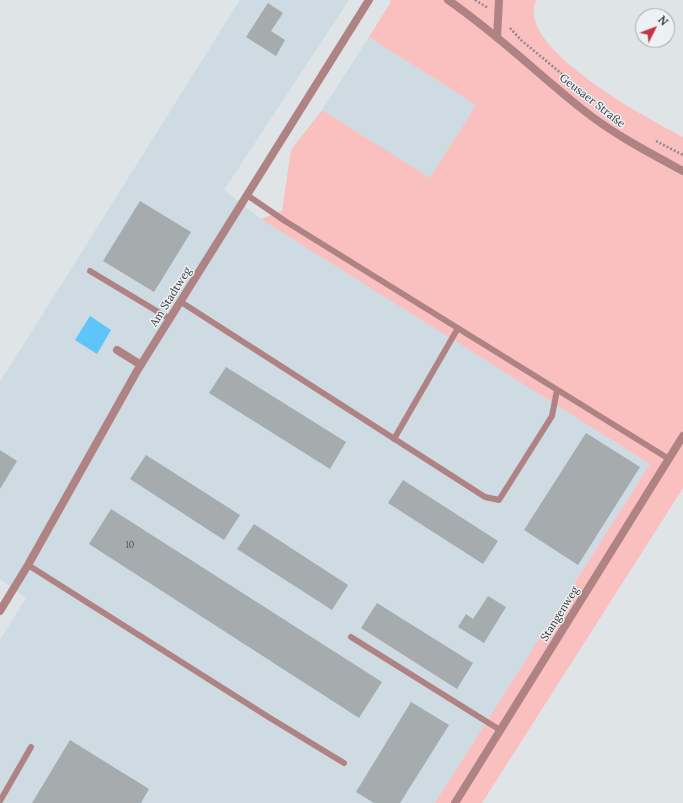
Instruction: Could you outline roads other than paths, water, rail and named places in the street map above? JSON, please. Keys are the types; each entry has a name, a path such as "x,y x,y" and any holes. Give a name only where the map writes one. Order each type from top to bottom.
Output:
{"street":[{"name":"Am Stadtweg","path":"0,611 28,565 141,365 369,0"},
{"name":"Geusaer Straße","path":"448,0 497,36 582,110 627,141 683,171"},
{"path":"497,36 499,0"},
{"path":"117,350 141,365"},
{"name":"Stangenweg","path":"455,803 683,436"}],"lane":[{"path":"247,195 285,221 669,459"},
{"path":"90,271 170,320"},
{"path":"181,302 485,497 499,500 552,416 557,390"},
{"path":"394,439 458,328"},
{"path":"28,565 344,763"},
{"path":"351,637 500,730"},
{"path":"0,801 31,747"}],"water":[{"path":"90,316 111,330 97,354 75,340"}]}
